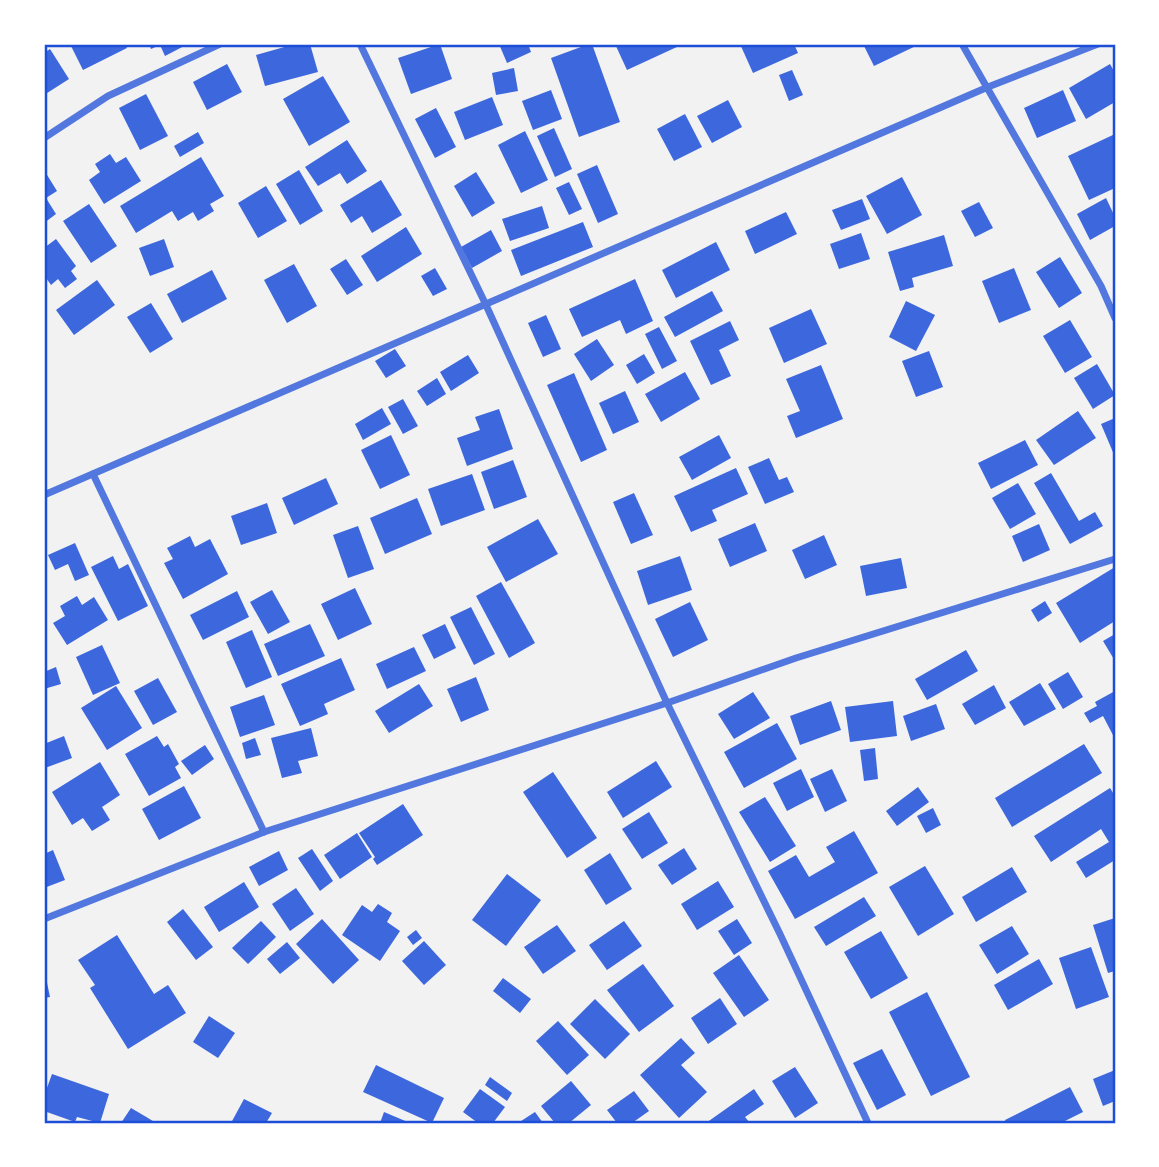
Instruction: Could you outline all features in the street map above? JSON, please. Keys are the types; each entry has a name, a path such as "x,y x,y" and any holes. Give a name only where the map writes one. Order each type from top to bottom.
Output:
{"street":[{"path":"44,138 108,96 219,44"},
{"path":"360,44 486,305 667,703 780,933 868,1123"},
{"path":"962,44 1101,286 1115,318"},
{"path":"44,495 988,87 1098,44"},
{"path":"93,474 264,832"},
{"path":"44,919 264,832 667,703 796,658 1115,559"}],"building":[{"path":"70,44 125,44 127,48 83,70"},
{"path":"149,44 188,44 165,56 160,45 151,49"},
{"path":"295,44 310,44 318,72 265,86 256,55"},
{"path":"440,44 452,79 411,94 398,58"},
{"path":"499,44 528,44 531,52 507,63"},
{"path":"592,44 620,122 579,137 551,58"},
{"path":"615,44 678,44 679,46 627,70"},
{"path":"740,44 794,44 798,53 753,73"},
{"path":"863,44 920,44 874,66"},
{"path":"50,49 69,79 44,95 44,53"},
{"path":"227,64 242,92 207,110 193,82"},
{"path":"1110,64 1115,73 1115,102 1086,119 1069,88"},
{"path":"514,68 518,91 496,95 492,73"},
{"path":"792,70 803,95 789,101 779,75"},
{"path":"323,76 350,122 309,146 283,99"},
{"path":"551,90 562,119 533,130 522,101"},
{"path":"1063,90 1076,121 1037,138 1024,108"},
{"path":"146,94 168,136 140,150 119,108"},
{"path":"492,97 503,125 465,140 454,112"},
{"path":"728,100 742,127 712,143 697,116"},
{"path":"436,108 456,147 435,158 415,119"},
{"path":"685,114 702,147 674,161 657,129"},
{"path":"554,128 572,169 555,177 537,136"},
{"path":"525,131 548,180 521,193 498,145"},
{"path":"198,132 204,143 180,157 174,146"},
{"path":"1115,134 1115,188 1089,200 1068,156"},
{"path":"347,140 367,171 347,184 340,173 318,186 305,167"},
{"path":"110,154 116,163 126,157 141,181 104,204 89,180 100,172 95,164"},
{"path":"201,157 224,196 210,204 214,211 198,221 193,212 178,221 172,211 136,233 120,206"},
{"path":"597,165 618,214 598,223 577,174"},
{"path":"44,170 57,191 46,198 56,214 44,223"},
{"path":"299,170 323,211 300,225 276,184"},
{"path":"476,172 495,203 472,217 454,186"},
{"path":"902,177 922,215 887,234 866,196"},
{"path":"381,180 402,215 372,233 362,216 351,223 340,205"},
{"path":"569,182 582,209 569,215 556,188"},
{"path":"266,186 287,221 258,238 238,203"},
{"path":"1106,198 1115,217 1115,226 1090,240 1077,214"},
{"path":"862,199 870,219 841,230 832,210"},
{"path":"979,202 993,228 975,237 961,211"},
{"path":"89,204 117,246 91,263 63,221"},
{"path":"542,206 549,228 510,241 502,219"},
{"path":"786,212 797,234 755,254 745,231"},
{"path":"583,222 593,247 521,276 511,250"},
{"path":"406,227 422,254 377,282 361,256"},
{"path":"491,230 502,251 472,268 461,247"},
{"path":"861,233 870,259 839,269 830,244"},
{"path":"944,235 953,266 912,278 914,287 900,291 888,252"},
{"path":"56,239 76,266 71,271 77,279 65,288 58,279 51,285 44,275 44,248"},
{"path":"164,239 174,267 150,276 139,248"},
{"path":"716,242 730,270 676,298 662,270"},
{"path":"1060,257 1082,293 1059,308 1036,272"},
{"path":"346,259 363,285 347,295 330,269"},
{"path":"294,264 317,306 287,323 264,280"},
{"path":"435,268 447,289 433,296 421,276"},
{"path":"1014,268 1031,310 999,323 982,281"},
{"path":"212,270 227,299 182,323 167,294"},
{"path":"635,279 653,321 626,334 620,320 582,337 569,309"},
{"path":"97,280 115,305 74,335 56,310"},
{"path":"712,291 723,311 675,337 664,317"},
{"path":"906,301 935,315 916,351 889,337"},
{"path":"151,303 173,339 150,353 127,317"},
{"path":"811,309 827,344 784,363 769,328"},
{"path":"546,315 561,349 543,357 528,323"},
{"path":"1070,320 1092,357 1065,373 1043,336"},
{"path":"730,321 739,340 719,350 731,376 711,385 690,341"},
{"path":"659,327 677,361 662,369 645,334"},
{"path":"597,339 614,365 591,381 574,354"},
{"path":"395,349 406,366 386,378 375,361"},
{"path":"929,351 943,387 916,397 902,361"},
{"path":"644,354 655,373 637,384 626,365"},
{"path":"468,355 479,373 451,391 440,372"},
{"path":"1097,364 1115,395 1093,409 1074,378"},
{"path":"821,365 843,419 796,438 787,416 800,411 786,379"},
{"path":"685,372 700,399 661,422 645,394"},
{"path":"574,373 607,450 581,462 547,385"},
{"path":"437,378 446,394 427,406 417,391"},
{"path":"625,391 639,422 613,434 599,403"},
{"path":"403,399 418,426 403,434 388,407"},
{"path":"382,408 391,424 363,440 355,424"},
{"path":"499,409 513,449 467,466 457,438 480,430 475,417"},
{"path":"1078,411 1096,438 1054,465 1036,440"},
{"path":"1115,418 1115,457 1101,424"},
{"path":"391,435 410,475 380,489 361,450"},
{"path":"719,435 731,458 692,480 679,457"},
{"path":"1025,440 1038,465 991,489 978,463"},
{"path":"769,458 779,480 787,477 794,492 765,504 748,467"},
{"path":"513,460 527,497 494,509 481,472"},
{"path":"736,468 748,494 712,510 717,521 691,532 674,496"},
{"path":"1051,473 1079,521 1095,512 1103,526 1070,544 1034,483"},
{"path":"472,474 485,510 441,526 428,489"},
{"path":"326,478 338,504 294,525 282,498"},
{"path":"1018,483 1036,514 1010,529 992,498"},
{"path":"634,493 653,535 631,544 613,502"},
{"path":"417,498 432,534 385,554 370,518"},
{"path":"267,503 277,533 241,545 231,516"},
{"path":"538,519 558,554 506,582 487,547"},
{"path":"755,523 767,551 730,567 718,539"},
{"path":"1039,524 1050,550 1023,562 1012,536"},
{"path":"358,526 374,569 348,578 333,535"},
{"path":"824,535 837,565 805,579 792,550"},
{"path":"190,536 195,547 210,539 228,574 183,599 164,563 173,559 167,548"},
{"path":"75,543 89,575 75,581 68,564 55,570 48,555"},
{"path":"113,556 119,569 128,564 148,606 118,621 91,567"},
{"path":"680,556 692,590 648,605 637,571"},
{"path":"901,558 907,588 866,596 860,566"},
{"path":"1115,567 1115,621 1080,643 1056,603"},
{"path":"501,582 535,643 509,658 476,596"},
{"path":"355,588 372,624 338,640 321,604"},
{"path":"272,590 290,622 268,634 250,602"},
{"path":"237,591 249,617 203,640 190,615"},
{"path":"77,596 82,605 94,597 108,620 67,645 53,623 65,616 60,606"},
{"path":"1045,601 1052,613 1038,622 1031,610"},
{"path":"690,602 708,640 673,657 655,619"},
{"path":"471,607 495,654 474,665 450,617"},
{"path":"310,624 325,656 278,676 264,644"},
{"path":"445,624 456,648 434,659 422,635"},
{"path":"252,630 272,677 246,688 226,642"},
{"path":"1115,634 1115,661 1103,641"},
{"path":"102,645 120,683 93,695 76,657"},
{"path":"414,647 426,671 387,689 376,664"},
{"path":"966,650 978,671 927,700 915,679"},
{"path":"341,658 355,690 324,704 328,714 300,726 281,684"},
{"path":"56,667 61,684 44,689 44,672"},
{"path":"1068,672 1083,697 1063,709 1048,684"},
{"path":"476,677 489,710 461,722 447,689"},
{"path":"158,678 177,712 153,725 134,691"},
{"path":"1040,683 1056,709 1024,726 1009,702"},
{"path":"419,684 433,706 389,733 375,711"},
{"path":"994,685 1006,708 975,725 962,704"},
{"path":"116,686 142,728 107,750 81,708"},
{"path":"1115,691 1115,739 1103,716 1090,723 1084,713 1097,706 1095,702"},
{"path":"753,692 770,718 734,739 718,714"},
{"path":"264,695 275,725 240,737 230,707"},
{"path":"831,701 841,730 800,745 790,716"},
{"path":"893,701 897,736 850,742 845,707"},
{"path":"936,704 945,729 911,741 903,716"},
{"path":"777,723 797,759 744,788 724,752"},
{"path":"311,728 318,756 298,761 302,773 282,778 271,738"},
{"path":"64,736 72,758 45,768 44,744"},
{"path":"157,736 164,747 168,744 179,764 175,767 181,778 149,796 125,754"},
{"path":"255,738 261,755 246,759 242,743"},
{"path":"1084,744 1102,773 1012,827 995,798"},
{"path":"205,745 214,759 192,775 181,761"},
{"path":"875,748 878,779 864,781 860,750"},
{"path":"656,761 672,787 623,818 607,792"},
{"path":"100,762 120,795 102,807 110,820 92,831 83,818 72,825 52,792"},
{"path":"801,769 814,797 787,811 773,783"},
{"path":"832,769 847,801 825,812 810,779"},
{"path":"553,772 597,838 567,858 523,792"},
{"path":"184,786 201,818 159,840 142,809"},
{"path":"918,787 929,802 897,826 886,811"},
{"path":"1110,788 1115,796 1115,860 1086,878 1076,862 1109,842 1101,829 1051,862 1034,836"},
{"path":"765,797 796,846 770,862 739,812"},
{"path":"403,804 423,835 377,865 373,859 375,857 359,833"},
{"path":"933,808 941,825 926,833 917,816"},
{"path":"649,812 668,843 642,859 622,829"},
{"path":"854,831 878,873 795,919 768,871 796,855 809,877 835,862 826,847"},
{"path":"357,833 372,857 340,879 324,855"},
{"path":"684,848 697,869 672,885 658,865"},
{"path":"312,849 333,881 320,891 298,858"},
{"path":"53,850 65,880 44,888 44,854"},
{"path":"279,851 288,870 259,886 249,867"},
{"path":"610,853 632,889 606,905 584,870"},
{"path":"925,866 954,914 918,936 889,887"},
{"path":"1012,867 1027,892 976,922 962,897"},
{"path":"507,874 541,900 506,946 472,920"},
{"path":"718,881 734,907 697,930 681,904"},
{"path":"244,882 259,907 219,932 204,907"},
{"path":"296,888 314,914 290,931 272,904"},
{"path":"864,897 876,916 826,946 814,927"},
{"path":"378,904 392,913 387,922 400,931 380,961 342,935 362,905 372,912"},
{"path":"183,909 213,947 196,960 167,922"},
{"path":"1115,918 1115,971 1108,973 1093,925"},
{"path":"322,919 359,960 333,984 296,944"},
{"path":"737,919 752,943 734,955 718,931"},
{"path":"261,921 276,937 248,964 232,948"},
{"path":"624,921 642,946 607,970 589,945"},
{"path":"557,925 576,951 543,974 524,947"},
{"path":"1012,926 1029,954 997,974 979,945"},
{"path":"416,930 422,938 413,945 407,937"},
{"path":"881,931 908,978 871,999 844,952"},
{"path":"117,935 154,994 168,985 186,1013 128,1049 90,988 95,985 78,960"},
{"path":"424,941 446,965 424,985 402,961"},
{"path":"287,942 300,958 280,974 267,959"},
{"path":"1091,947 1109,997 1076,1009 1059,958"},
{"path":"739,955 769,1000 744,1017 713,973"},
{"path":"1039,959 1053,984 1008,1010 994,985"},
{"path":"643,964 674,1006 639,1032 607,990"},
{"path":"44,974 50,997 44,998"},
{"path":"503,978 531,999 520,1013 493,991"},
{"path":"927,992 970,1077 931,1096 889,1012"},
{"path":"720,998 737,1024 708,1044 691,1018"},
{"path":"595,999 630,1034 605,1059 570,1024"},
{"path":"209,1016 235,1033 218,1058 193,1042"},
{"path":"558,1021 589,1055 567,1075 536,1041"},
{"path":"681,1038 695,1053 681,1065 707,1092 679,1118 640,1075"},
{"path":"882,1049 906,1095 877,1110 853,1063"},
{"path":"376,1065 444,1098 432,1123 363,1092"},
{"path":"795,1067 818,1103 795,1118 772,1081"},
{"path":"1115,1070 1115,1101 1103,1106 1093,1079"},
{"path":"52,1074 109,1094 100,1123 77,1117 75,1122 44,1111 44,1096"},
{"path":"490,1077 512,1093 507,1101 485,1085"},
{"path":"571,1081 591,1105 569,1123 555,1123 541,1106"},
{"path":"1070,1087 1083,1112 1061,1123 1006,1123 1005,1120"},
{"path":"480,1089 505,1107 493,1123 478,1123 463,1112"},
{"path":"754,1089 764,1104 745,1117 750,1123 706,1123"},
{"path":"634,1091 649,1111 632,1123 617,1123 607,1110"},
{"path":"244,1099 272,1113 266,1123 231,1123"},
{"path":"131,1108 148,1118 156,1123 121,1123"},
{"path":"384,1112 410,1123 380,1123"},
{"path":"535,1112 543,1123 518,1123"}]}
